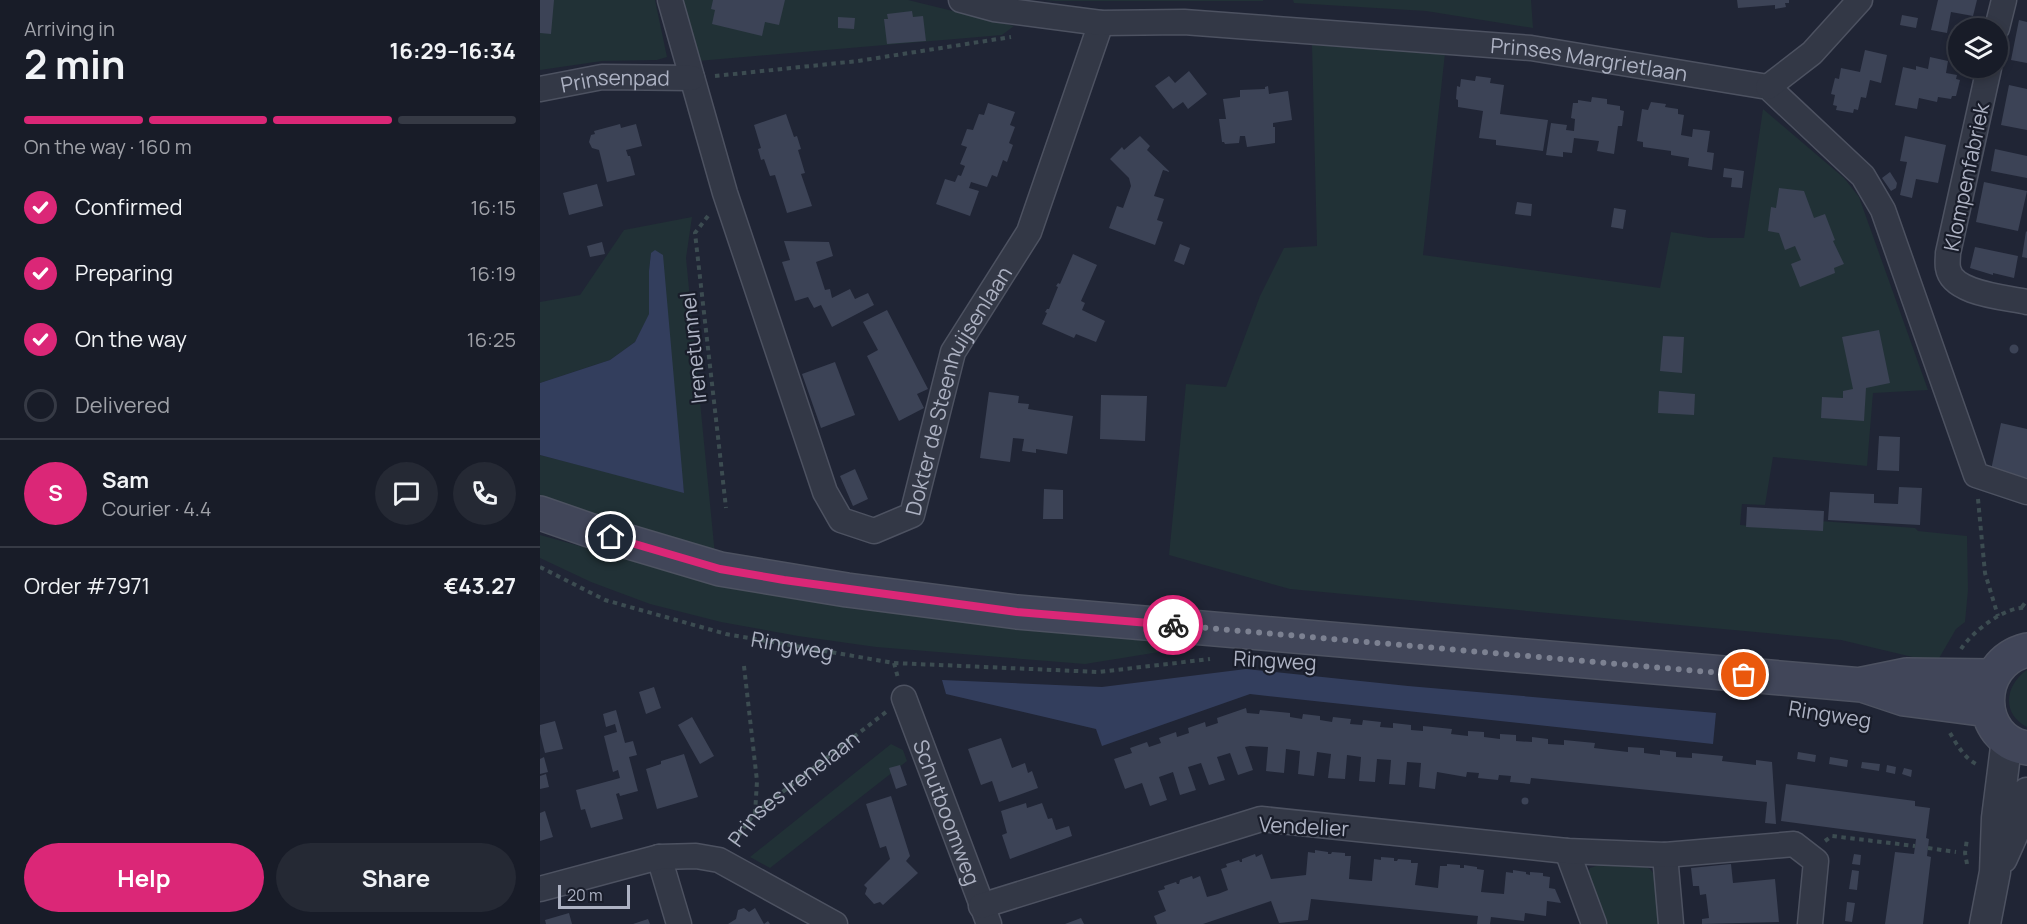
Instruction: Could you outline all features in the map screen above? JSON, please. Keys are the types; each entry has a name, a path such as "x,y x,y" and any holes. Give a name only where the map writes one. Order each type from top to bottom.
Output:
{"main road":[{"name":"Ringweg","path":"540,513 720,569 847,590 1006,610 1862,685 1904,699 1988,710"},
{"path":"2017,744 1995,726 1988,710 1987,693 1992,676 2003,662 2027,650"},
{"name":"Ringweg","path":"1862,685 1906,675 1992,676"}],"street":[{"name":"Dokter de Steenhuijsenlaan","path":"670,0 725,193 825,492 841,520 874,531 912,515 953,352 1029,232 1101,23"},
{"name":"Prinses Margrietlaan","path":"961,0 994,9 1101,23 1184,22 1531,48 1768,87"},
{"path":"1860,0 1812,53 1768,87 1863,176 1883,210 1976,475 2027,492"},
{"path":"2000,18 2004,0"},
{"name":"Prinsenpad","path":"540,89 602,77 692,78"},
{"name":"Klompenfabriek","path":"1987,78 1948,253 1948,269 1954,281 1969,290 2027,302"},
{"name":"Schutboomweg","path":"904,698 985,915"},
{"path":"1985,924 1995,872 1997,818 2017,744"},
{"path":"1995,872 2018,822 2027,793"},
{"name":"Vendelier","path":"985,915 1262,819 1567,851 1665,855 1794,844 1806,853"},
{"path":"1567,851 1594,924"},
{"path":"1806,853 1816,861 1810,924"},
{"path":"1665,855 1671,924"},
{"name":"Prinses Irenelaan","path":"540,889 659,857 696,856 719,860"},
{"path":"659,857 679,924"},
{"path":"719,860 835,924"}],"path":[{"path":"692,78 858,61 1020,36"},
{"name":"Irenetunnel","path":"725,193 695,233 726,508"},
{"path":"1976,475 1985,573 1998,616 2025,608 2027,600"},
{"name":"Ringweg","path":"540,567 605,600 726,634 894,663 1099,672 1216,658"},
{"path":"744,666 757,781 754,814"},
{"name":"Prinses Irenelaan","path":"719,860 754,814 904,698"},
{"name":"Ringweg","path":"1830,712 1873,720"},
{"path":"1944,733 1950,733 1973,763"},
{"path":"1806,853 1832,836 1915,846"},
{"path":"1928,848 1956,852"}],"shaded area":[{"path":"540,0 655,0 667,57 657,60 602,61 540,70"},
{"path":"683,0 908,0 1014,26 1002,35 698,61"},
{"path":"1044,0 1263,0 1263,1 1055,1"},
{"path":"1293,0 1531,0 1533,28 1426,11 1294,3"},
{"path":"1312,45 1445,53 1423,255 1660,288 1671,232 1709,238 1744,238 1763,109 1844,178 1859,197 1928,390 1873,393 1867,466 1773,457 1765,505 1742,504 1740,525 1819,531 1820,521 1915,528 1918,531 1967,536 1968,590 1965,622 1956,629 1938,660 1921,659 1841,640 1290,589 1169,555 1186,384 1226,387 1260,296 1284,248 1317,246"},
{"path":"692,217 686,258 715,555 540,501 540,455 684,492 651,253 649,315 635,342 610,360 540,383 540,302 580,295 624,230"},
{"path":"540,535 717,584 854,609 1215,643 1085,664 876,647 798,636 721,622 650,604 591,582 540,558"},
{"path":"2027,670 2027,727 2013,715 2009,699 2014,683"},
{"path":"891,744 903,750 907,761 770,868 750,857"},
{"path":"1599,865 1644,866 1650,869 1654,874 1658,924 1601,924 1587,875 1590,868"}],"water":[{"path":"655,250 663,255 684,493 540,455 540,383 610,360 635,342 649,314 649,271 651,253"},
{"path":"1246,669 1408,686 1716,713 1713,744 1250,694 1102,746 1096,729 946,694 942,680 1102,687"}],"building":[{"path":"540,0 554,0 551,34 540,33"},
{"path":"713,0 785,0 779,25 765,22 762,36 712,24 715,10 711,9"},
{"path":"1737,0 1789,0 1789,3 1785,3 1786,7 1775,9 1775,5 1738,8"},
{"path":"1938,0 1977,0 1973,16 1951,12 1948,18 1947,33 1931,30"},
{"path":"912,11 913,17 923,16 926,41 887,44 884,19 888,19 887,14"},
{"path":"1902,15 1918,18 1916,28 1900,25"},
{"path":"838,17 855,18 854,29 838,28"},
{"path":"2019,20 2027,22 2027,63 2011,60"},
{"path":"1865,50 1887,55 1881,83 1870,80 1866,98 1861,97 1858,110 1854,109 1853,113 1836,110 1837,106 1833,105 1835,95 1831,94 1835,78 1839,79 1841,68 1860,72"},
{"path":"1930,57 1948,61 1946,73 1948,78 1960,80 1956,96 1952,96 1951,99 1938,97 1937,102 1919,98 1917,109 1895,105 1903,67 1916,70 1916,66 1928,69"},
{"path":"1189,71 1207,94 1188,109 1183,102 1173,109 1155,86 1169,76 1175,83"},
{"path":"1476,76 1491,78 1490,83 1504,85 1500,114 1548,120 1543,151 1496,145 1496,140 1479,138 1483,111 1458,107 1456,99 1457,86 1460,87 1461,79 1475,81"},
{"path":"2009,85 2027,89 2027,130 2001,125"},
{"path":"1268,86 1269,94 1288,91 1292,120 1273,123 1275,143 1247,147 1245,136 1240,136 1239,143 1225,144 1222,142 1219,119 1226,119 1223,99 1240,97 1240,90 1265,89"},
{"path":"1592,97 1607,99 1607,104 1620,106 1620,110 1624,111 1622,126 1618,126 1614,154 1597,151 1599,141 1574,138 1572,153 1563,152 1563,157 1546,155 1551,123 1567,125 1566,130 1574,131 1575,119 1571,118 1573,103 1578,103 1578,100 1591,102"},
{"path":"1651,102 1666,104 1665,107 1678,109 1678,114 1684,115 1681,135 1692,137 1693,129 1710,131 1707,152 1714,153 1712,170 1688,166 1689,158 1671,155 1671,151 1643,147 1643,142 1637,141 1642,109 1648,110"},
{"path":"988,103 1015,112 1010,125 1015,127 1009,143 1013,145 1007,162 1003,160 997,177 992,175 987,187 971,182 969,188 979,191 970,216 936,204 945,179 955,182 958,175 961,176 965,166 960,164 967,147 961,145 967,129 973,130 979,114 984,115"},
{"path":"786,114 801,149 798,150 805,173 801,174 812,206 787,213 775,175 770,176 764,159 761,160 758,149 761,148 754,125"},
{"path":"620,124 621,128 636,124 642,146 626,150 635,175 607,182 599,150 592,148 589,142 591,135 595,134 594,131"},
{"path":"1140,136 1150,146 1147,150 1170,172 1163,170 1154,196 1164,199 1157,220 1163,222 1155,245 1109,228 1117,206 1123,208 1131,186 1129,178 1110,159 1122,147 1124,150"},
{"path":"1905,136 1946,145 1938,183 1916,179 1912,198 1900,195 1907,162 1900,161"},
{"path":"1995,149 2027,156 2027,178 1991,171"},
{"path":"1724,168 1744,171 1742,188 1731,187 1732,178 1723,177"},
{"path":"1890,172 1897,183 1896,188 1891,191 1882,178"},
{"path":"1984,182 2027,191 2018,231 1976,222"},
{"path":"597,184 603,206 569,215 563,193"},
{"path":"1779,188 1804,191 1814,218 1825,214 1835,240 1833,241 1844,264 1834,268 1835,273 1800,287 1791,264 1801,260 1795,246 1785,250 1779,233 1768,231 1771,207 1776,208"},
{"path":"1517,202 1532,204 1531,216 1515,214"},
{"path":"1614,208 1626,210 1623,229 1611,227"},
{"path":"2027,232 2027,258 2022,257"},
{"path":"784,241 829,242 833,256 816,262 825,290 830,289 832,298 850,289 855,299 868,293 874,305 832,327 821,305 814,308 808,297 795,301 782,262 790,260"},
{"path":"602,242 605,254 590,257 587,246"},
{"path":"1180,244 1190,248 1184,265 1174,261"},
{"path":"1975,247 2018,256 2014,278 1970,268"},
{"path":"1073,254 1097,265 1081,301 1085,303 1082,310 1105,321 1096,342 1076,334 1074,338 1042,324 1047,313 1045,312 1049,309 1058,287 1056,286 1060,284"},
{"path":"887,310 928,389 917,394 924,408 899,421 867,356 878,350 863,322"},
{"path":"1879,330 1890,383 1866,388 1864,421 1821,418 1822,397 1843,398 1843,391 1853,389 1842,337"},
{"path":"1663,336 1684,337 1682,373 1660,371"},
{"path":"2014,345 2018,349 2014,353 2010,349"},
{"path":"835,362 855,415 821,428 802,374"},
{"path":"1659,391 1695,394 1694,415 1658,413"},
{"path":"989,392 1019,396 1018,403 1029,404 1028,409 1073,416 1067,454 1036,449 1036,453 1022,451 1024,439 1013,438 1010,462 980,458"},
{"path":"1101,395 1147,396 1145,441 1100,439"},
{"path":"2001,423 2027,429 2027,478 1991,470"},
{"path":"1879,436 1900,437 1899,471 1877,470"},
{"path":"855,469 868,499 853,506 840,476"},
{"path":"1899,487 1922,488 1920,525 1828,520 1830,492 1874,494 1874,503 1898,504"},
{"path":"1044,489 1063,490 1063,519 1043,519"},
{"path":"1747,507 1824,511 1823,531 1746,527"},
{"path":"654,687 661,708 646,714 639,692"},
{"path":"1246,708 1247,713 1259,714 1260,710 1290,713 1290,717 1302,719 1303,714 1320,716 1320,720 1332,722 1333,717 1351,719 1350,724 1362,725 1363,720 1381,722 1380,727 1393,728 1393,723 1411,725 1411,730 1423,731 1423,726 1452,729 1451,734 1468,736 1468,731 1484,732 1484,737 1500,739 1500,734 1516,735 1516,741 1532,742 1532,737 1548,739 1548,744 1564,745 1564,740 1595,743 1594,748 1628,752 1628,747 1644,748 1644,753 1660,755 1660,750 1676,752 1676,757 1692,758 1692,753 1723,756 1722,761 1756,765 1756,760 1772,762 1776,824 1765,823 1767,802 1531,778 1530,784 1510,782 1511,776 1499,775 1498,780 1478,778 1479,773 1467,772 1466,777 1437,772 1435,789 1419,787 1421,763 1407,762 1405,785 1389,784 1391,760 1377,759 1375,782 1359,781 1361,757 1347,755 1345,779 1328,778 1331,754 1317,752 1314,776 1298,774 1300,751 1286,749 1284,773 1266,771 1268,747 1250,746 1245,747 1253,770 1238,775 1230,753 1217,757 1225,780 1209,785 1201,763 1188,767 1196,790 1180,795 1173,772 1159,777 1167,800 1150,806 1142,783 1125,789 1114,759 1132,753 1130,748 1147,742 1149,747 1161,743 1159,738 1176,732 1177,737 1189,733 1188,728 1205,722 1206,727 1218,723 1217,718"},
{"path":"616,710 625,743 633,741 637,755 629,757 638,791 620,796 619,793 616,794 623,819 591,828 585,809 581,810 576,790 620,778 618,770 613,772 604,736 617,732 615,724 606,727 603,714"},
{"path":"692,717 714,756 700,764 678,725"},
{"path":"555,721 563,749 545,753 540,725"},
{"path":"1001,738 1012,768 1025,763 1028,773 1032,771 1038,788 999,802 992,781 981,785 968,749"},
{"path":"1798,752 1816,755 1815,762 1797,759"},
{"path":"684,754 698,797 657,809 646,769 661,764 661,761"},
{"path":"544,757 548,772 540,774 540,759"},
{"path":"1830,757 1848,760 1847,767 1829,764"},
{"path":"1862,762 1880,764 1879,771 1861,768"},
{"path":"900,765 907,785 896,789 889,768"},
{"path":"1887,765 1896,767 1895,774 1886,772"},
{"path":"1904,768 1912,770 1911,777 1902,774"},
{"path":"546,774 549,787 540,789 540,776"},
{"path":"1786,784 1915,801 1915,806 1930,808 1926,838 1929,839 1927,856 1931,857 1923,924 1885,924 1895,852 1914,854 1916,839 1781,821"},
{"path":"891,796 910,856 906,861 918,873 883,905 880,902 874,904 865,894 867,888 864,885 890,859 886,846 880,848 866,804"},
{"path":"1525,798 1528,801 1525,804 1522,801"},
{"path":"1026,803 1027,808 1042,803 1048,819 1052,818 1056,830 1069,826 1072,836 1010,859 1002,835 1007,833 1001,811"},
{"path":"545,811 553,837 540,841 540,813"},
{"path":"1315,850 1328,852 1328,854 1345,853 1345,856 1351,856 1349,879 1372,881 1374,859 1381,860 1381,857 1394,858 1394,861 1411,860 1411,863 1418,863 1415,885 1438,888 1440,866 1447,866 1447,864 1460,865 1460,868 1464,868 1464,865 1484,870 1481,892 1504,894 1506,872 1513,873 1513,870 1530,875 1530,872 1543,873 1543,876 1550,877 1549,888 1555,889 1561,903 1547,901 1546,916 1525,913 1524,921 1491,917 1490,924 1477,924 1478,916 1311,899 1308,920 1279,923 1271,901 1203,924 1157,924 1154,916 1166,911 1158,891 1165,889 1164,886 1176,882 1179,884 1180,880 1192,876 1193,879 1200,876 1207,897 1218,894 1228,890 1221,869 1227,867 1226,864 1239,860 1242,862 1242,859 1255,854 1256,857 1262,854 1271,879 1306,875 1308,852 1315,853"},
{"path":"1854,854 1861,855 1860,865 1852,864"},
{"path":"1731,864 1733,883 1775,879 1779,922 1702,924 1702,919 1709,918 1706,894 1700,895 1699,886 1693,886 1691,868"},
{"path":"1852,870 1859,871 1857,890 1849,889"},
{"path":"1847,902 1855,903 1852,922 1845,921"},
{"path":"744,908 749,912 755,908 764,924 728,924 736,919 738,910"},
{"path":"569,913 572,924 546,924 545,920"},
{"path":"1081,918 1084,924 1065,924"},
{"path":"648,919 650,924 633,924"}],"way so far":[{"path":"1173,625 1744,675"}],"route":[{"path":"611,537 720,569 847,590 1017,612 1173,625"}]}
